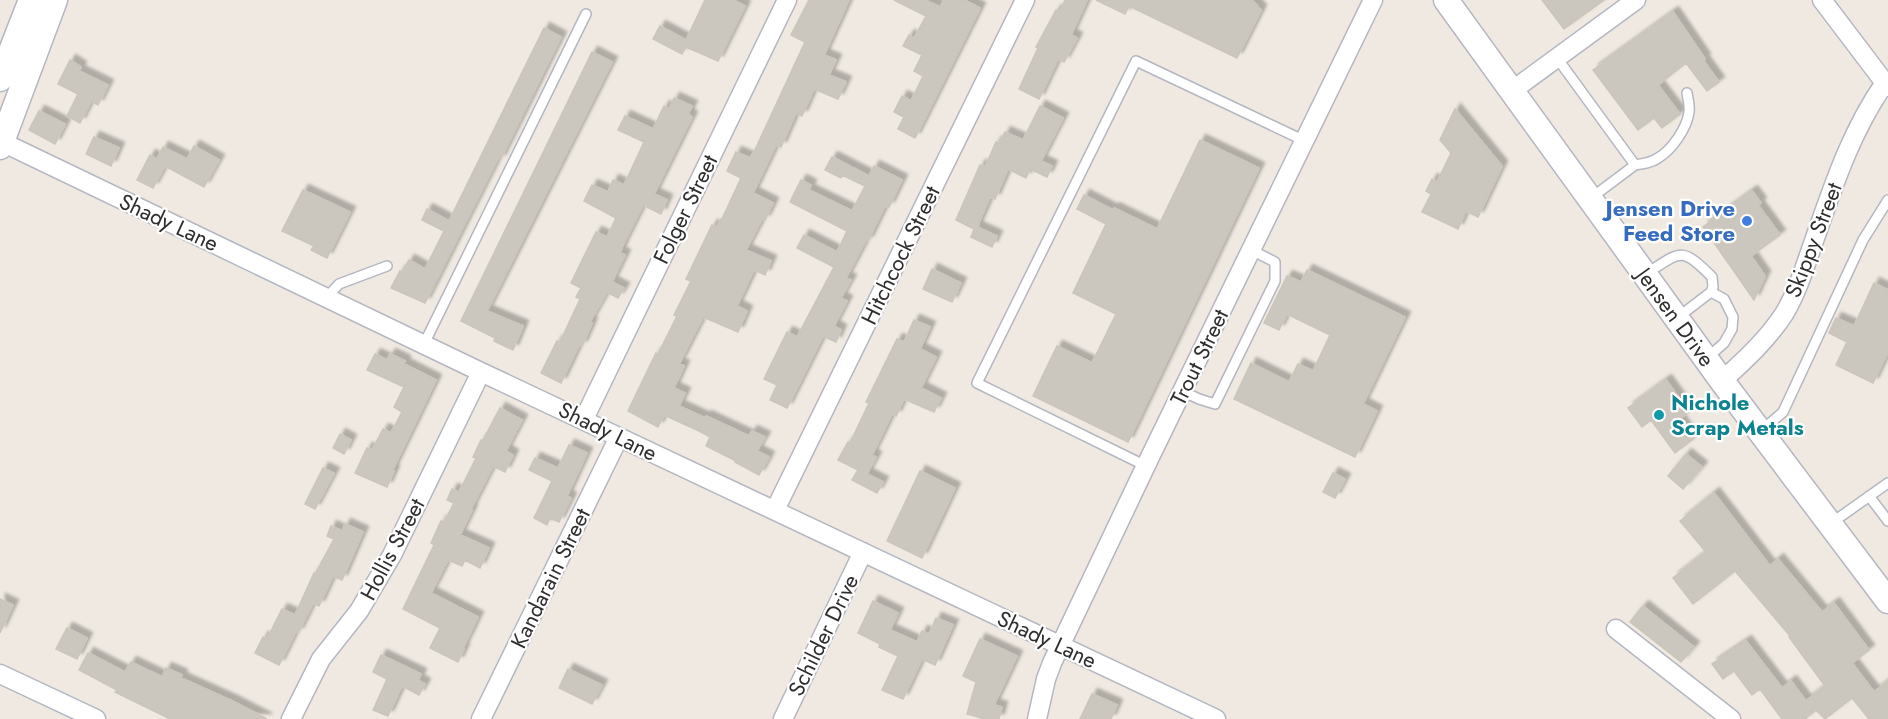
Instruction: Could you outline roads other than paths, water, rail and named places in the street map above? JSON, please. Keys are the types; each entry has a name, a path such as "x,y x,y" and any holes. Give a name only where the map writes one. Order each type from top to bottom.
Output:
{"main road":[{"path":"0,79 31,0"},
{"path":"1,144 55,0"},
{"name":"Jensen Drive","path":"1446,0 1722,381 1887,599"}],"street":[{"name":"Folger Street","path":"584,419 787,0"},
{"name":"Hitchcock Street","path":"775,510 1025,0"},
{"name":"Trout Street","path":"1037,719 1046,679 1061,646 1182,391 1373,0"},
{"path":"1513,90 1636,0"},
{"path":"1822,0 1887,84"},
{"name":"Skippy Street","path":"1722,381 1768,336 1785,313 1798,286 1845,153 1868,108 1887,84"},
{"name":"Shady Lane","path":"1,144 1216,719"},
{"name":"Hollis Street","path":"291,719 321,659 359,611 392,555 481,372"},
{"name":"Kandarain Street","path":"481,719 620,437"},
{"name":"Schilder Drive","path":"783,719 863,552"},
{"path":"1616,629 1731,719"},
{"path":"0,674 96,719"}],"lane":[{"path":"424,344 586,14"},
{"path":"1557,58 1635,165"},
{"path":"1146,466 977,383 1136,61 1305,141"},
{"path":"1591,198 1635,165 1649,163 1659,158 1673,144 1688,121 1690,110 1687,93"},
{"path":"1760,432 1783,412 1863,240 1888,200"},
{"path":"1182,391 1215,404 1220,394 1275,281 1275,262 1251,250"},
{"path":"1645,274 1672,257 1684,256 1692,258 1712,277 1711,292 1677,318"},
{"path":"327,297 339,284 387,266"},
{"path":"1706,359 1724,343 1732,329 1733,317 1724,299 1711,292"},
{"path":"1830,524 1888,483"},
{"path":"1869,496 1888,521"}],"place":[{"name":"Jensen Drive Feed Store","path":"1747,221"},
{"name":"Nichole Scrap Metals","path":"1659,415"}]}
